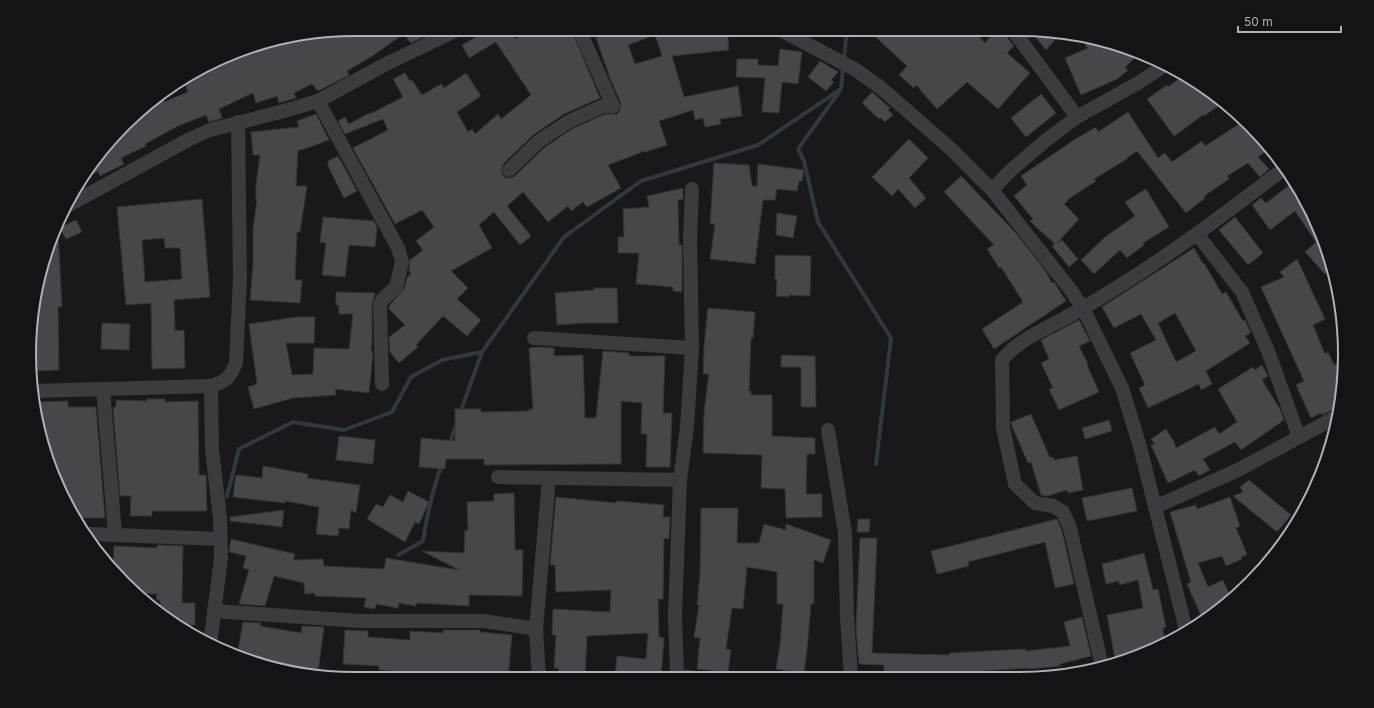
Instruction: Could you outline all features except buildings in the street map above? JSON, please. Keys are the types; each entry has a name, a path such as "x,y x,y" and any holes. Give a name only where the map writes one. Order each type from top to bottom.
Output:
{"street":[{"path":"75,201 188,140 210,130 318,101 386,64 444,36"},
{"path":"509,170 539,141 568,122 603,106 613,106 582,36"},
{"path":"792,36 856,70 880,87 951,149 992,190 1084,308 1122,388 1140,447 1185,625"},
{"path":"1017,36 1077,117"},
{"path":"992,190 1010,171 1045,141 1077,117 1160,68"},
{"path":"318,101 398,248 402,262 396,287 383,299 380,304 382,384"},
{"path":"39,391 211,386 223,382 231,375 236,363 240,278 238,122"},
{"path":"1101,661 1070,528 1063,512 1053,506 1035,502 1015,484 1004,428 1002,360 1008,351 1133,278 1197,234 1280,172"},
{"path":"677,672 675,615 680,480 687,427 692,348 690,239 692,189"},
{"path":"1197,234 1242,292 1268,351 1300,437"},
{"path":"534,338 692,348"},
{"path":"211,386 212,450 220,518 220,558 211,638"},
{"path":"103,389 115,534"},
{"path":"1155,507 1238,470 1331,420"},
{"path":"828,430 845,533 847,617 851,672"},
{"path":"498,477 680,480"},
{"path":"539,672 536,629 549,478"},
{"path":"92,534 220,539"},
{"path":"214,611 360,621 484,621 536,629"}],"waterway":[{"path":"460,413 482,352 564,237 641,181 758,145 841,89 846,36"},
{"path":"839,92 798,149 804,161 818,222 891,338 876,464"},
{"path":"227,496 239,449 293,422 344,430 392,412 411,377 442,360 482,352"},
{"path":"449,445 457,423"},
{"path":"398,555 423,541 426,522 442,464"}]}
